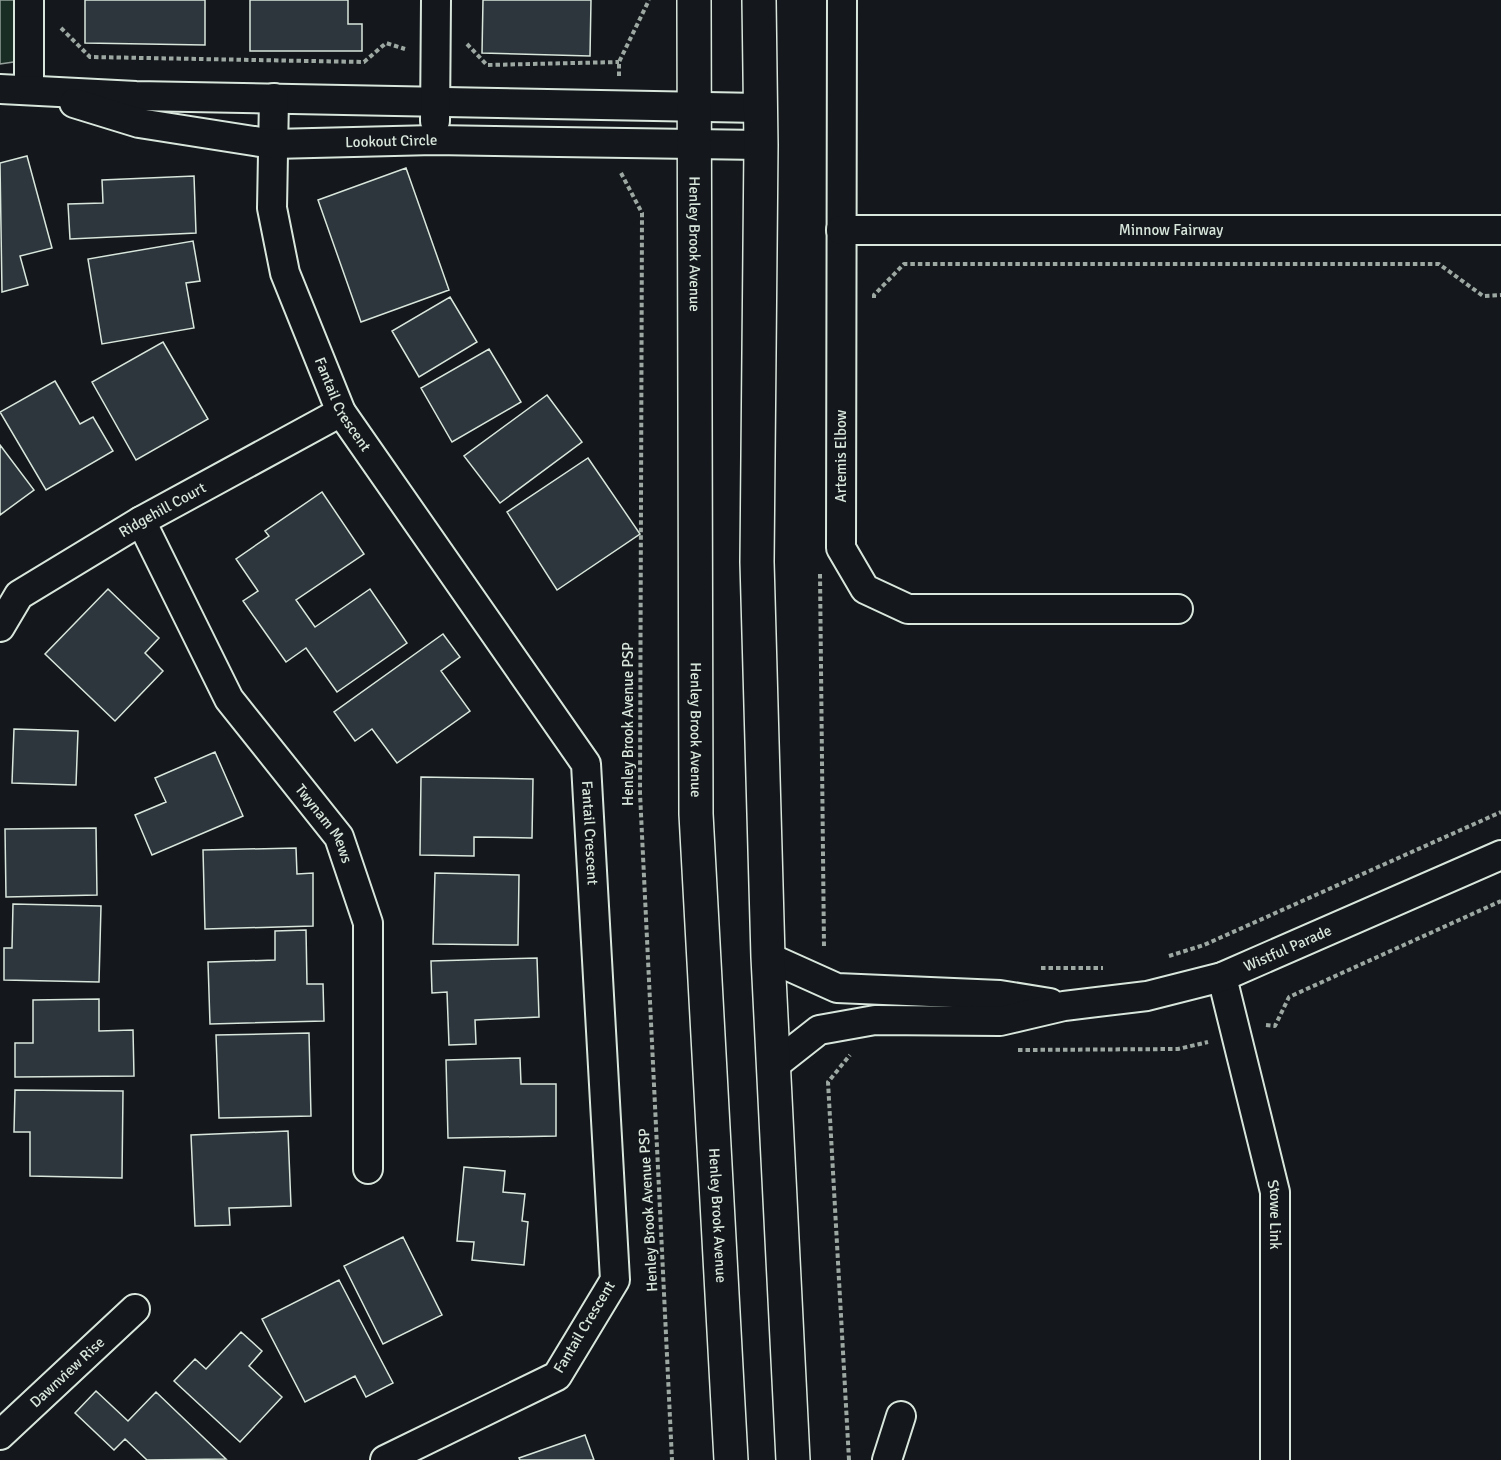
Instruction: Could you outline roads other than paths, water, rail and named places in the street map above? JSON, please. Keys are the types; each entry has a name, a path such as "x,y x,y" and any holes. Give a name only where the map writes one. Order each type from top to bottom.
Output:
{"main road":[{"name":"Henley Brook Avenue","path":"694,0 696,814 731,1460"},
{"path":"759,0 761,145 757,562 772,1067 793,1460"}],"street":[{"path":"434,140 436,0"},
{"name":"Artemis Elbow","path":"842,0 841,548 865,589 908,609 1178,609"},
{"path":"29,13 29,89"},
{"name":"Lookout Circle","path":"0,89 136,96 760,108"},
{"name":"Lookout Circle","path":"29,89 139,123 273,144 434,140 761,145"},
{"name":"Fantail Crescent","path":"274,98 272,208 285,273 341,412 586,764 615,1280 557,1376 385,1460"},
{"name":"Minnow Fairway","path":"841,230 1500,237"},
{"name":"Ridgehill Court","path":"0,627 19,596 141,521 341,412"},
{"name":"Twynam Mews","path":"141,521 230,699 339,837 368,923 368,1169"},
{"name":"Wistful Parade","path":"772,1067 819,1030 875,1020 1000,1021 1064,1006 1147,996 1222,977 1501,855"},
{"name":"Wistful Parade","path":"768,957 837,988 1000,995 1064,1006"},
{"name":"Stowe Link","path":"1222,977 1275,1192 1275,1460"},
{"name":"Dawnview Rise","path":"0,1435 135,1309"},
{"path":"887,1460 901,1416"}]}
